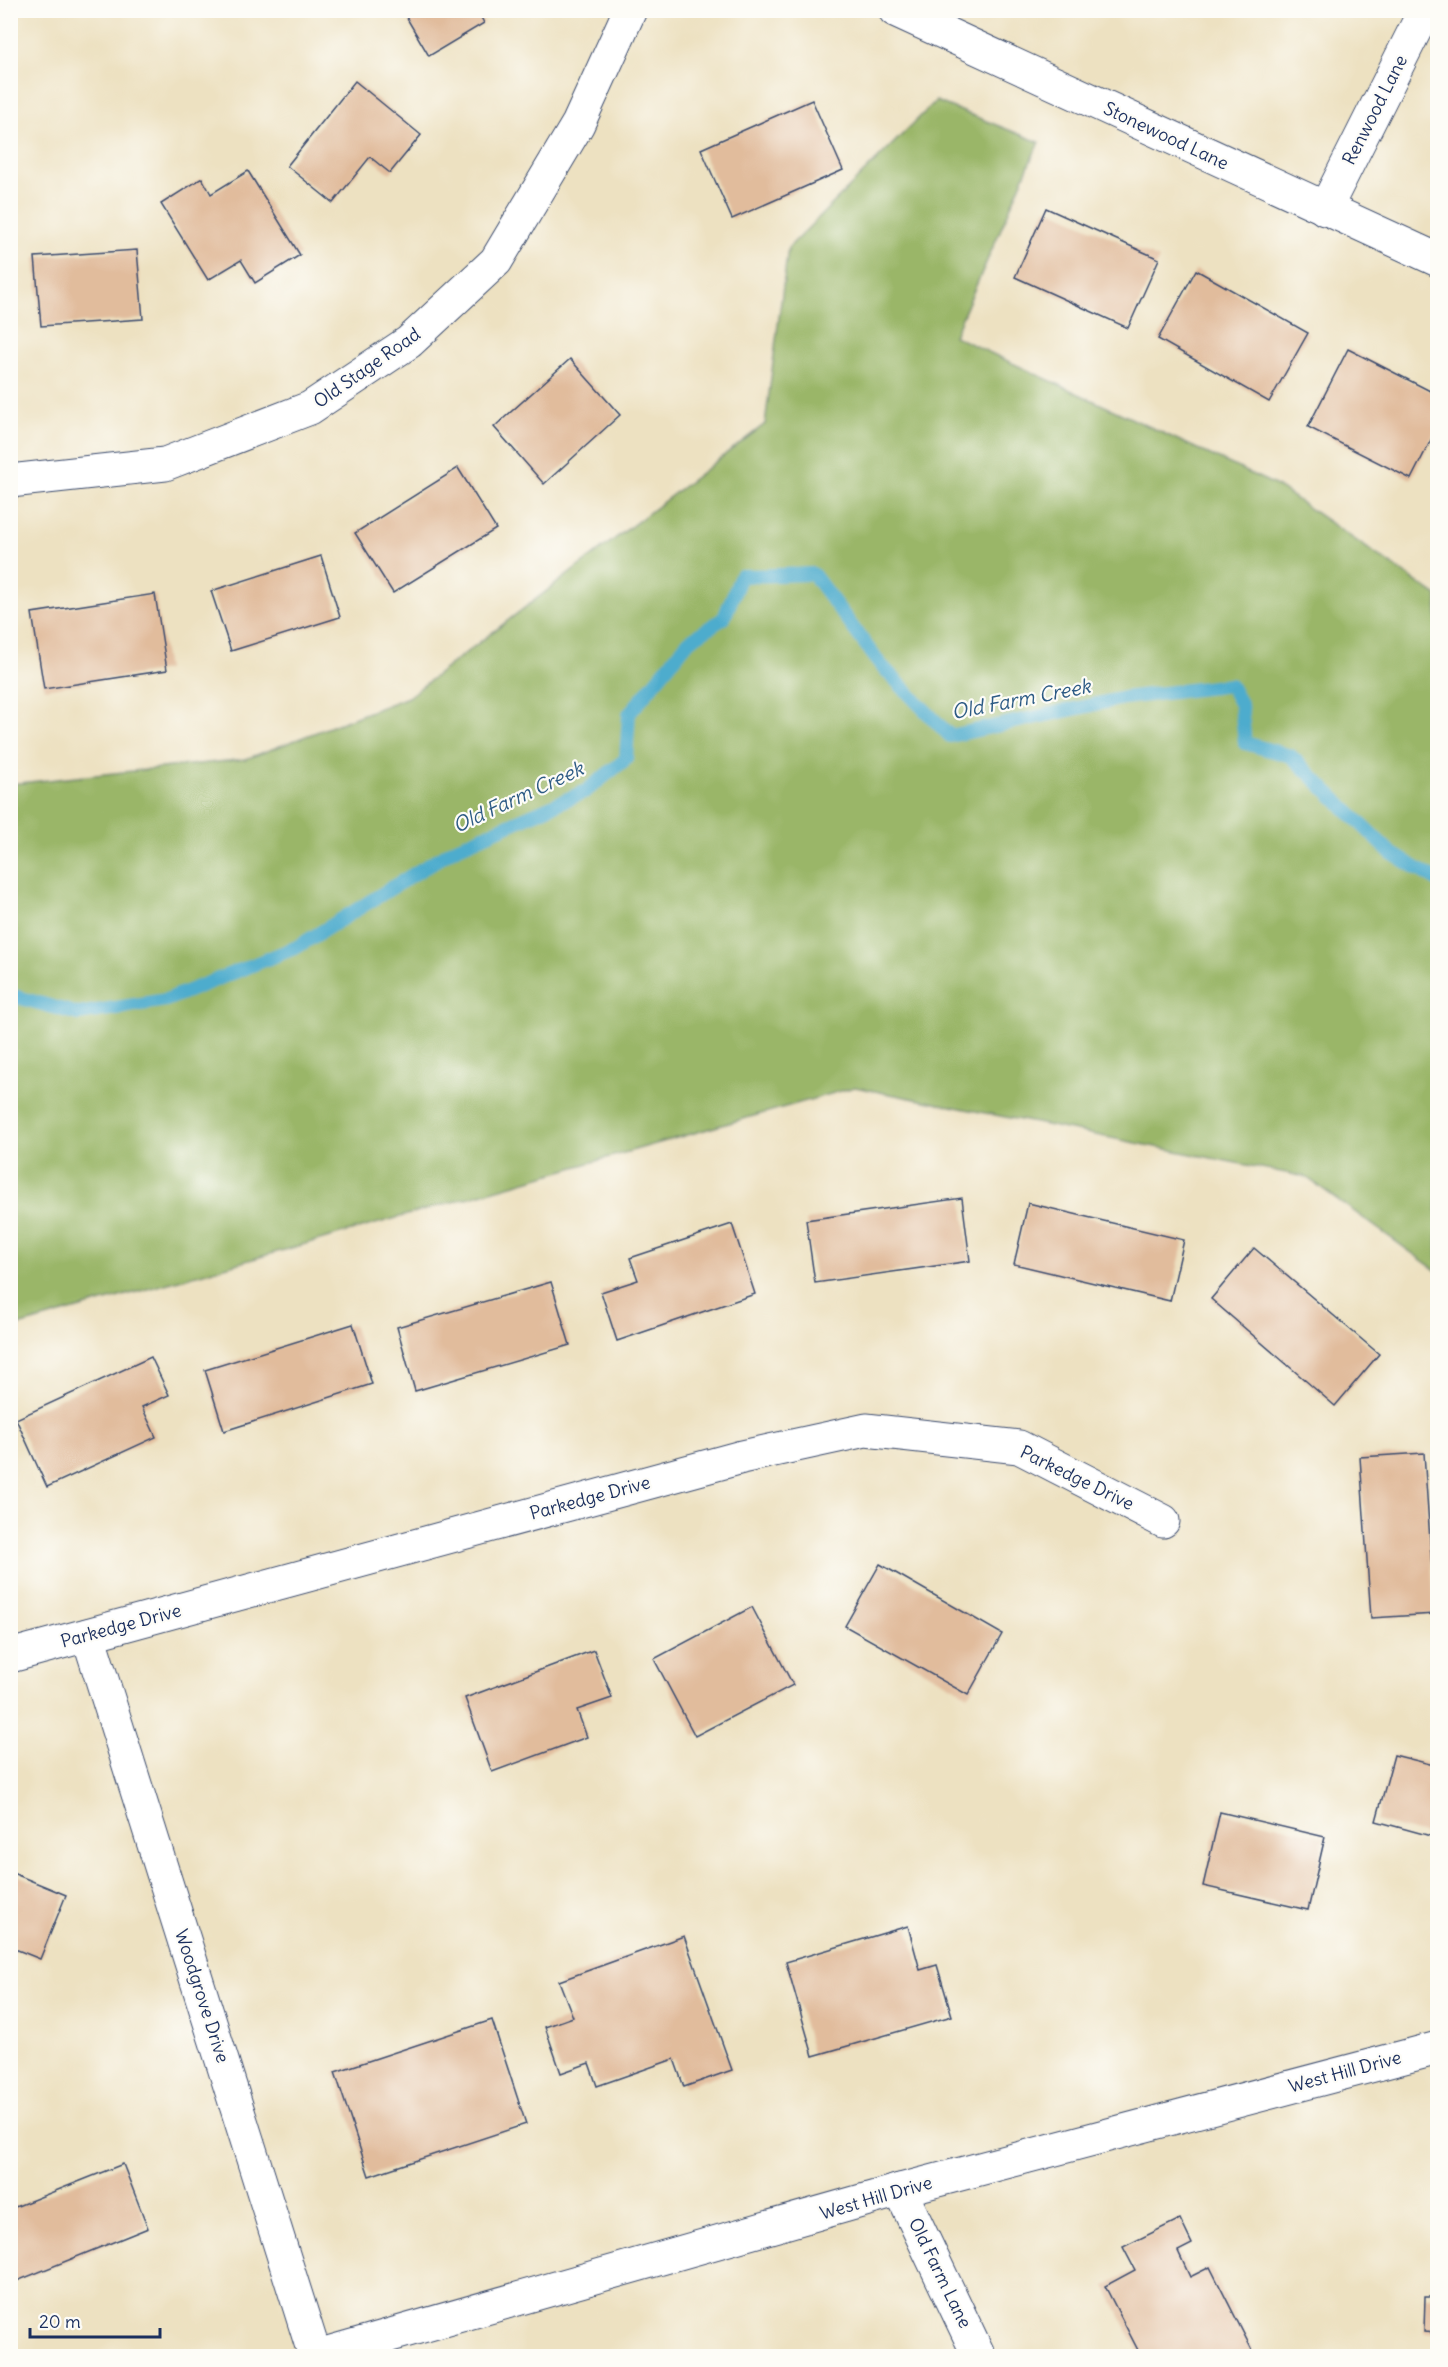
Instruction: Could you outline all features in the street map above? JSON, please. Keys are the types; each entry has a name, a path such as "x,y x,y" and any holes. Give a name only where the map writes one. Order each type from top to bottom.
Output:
{"street":[{"name":"Old Stage Road","path":"10,481 165,464 310,408 409,342 496,261 578,124 630,10"},
{"name":"Stonewood Lane","path":"895,10 1437,260"},
{"name":"Renwood Lane","path":"1325,209 1425,10"},
{"name":"Parkedge Drive","path":"10,1656 742,1457 866,1430 1019,1447 1162,1521"},
{"name":"Woodgrove Drive","path":"88,1635 316,2356"},
{"name":"West Hill Drive","path":"316,2356 900,2190 1437,2048"},
{"name":"Old Farm Lane","path":"900,2190 979,2356"}],"green space":[{"path":"936,101 1039,142 954,336 1275,485 1437,596 1437,1271 1306,1177 855,1087 11,1328 11,784 246,759 408,697 765,424 788,248"}],"building":[{"path":"402,10 477,10 484,23 429,56"},
{"path":"355,81 421,135 390,173 370,157 333,203 287,166"},
{"path":"812,100 843,170 732,219 701,149"},
{"path":"248,171 300,255 255,283 241,260 208,280 161,204 202,178 211,194"},
{"path":"1046,208 1159,259 1128,328 1015,277"},
{"path":"137,250 143,319 41,326 35,257"},
{"path":"1196,270 1308,333 1269,402 1158,339"},
{"path":"1348,349 1438,395 1438,426 1411,479 1308,427"},
{"path":"570,359 620,415 544,484 494,427"},
{"path":"458,468 496,529 393,593 355,533"},
{"path":"321,556 340,617 231,651 211,591"},
{"path":"155,594 167,670 44,689 32,613"},
{"path":"962,1198 970,1261 815,1283 806,1220"},
{"path":"1028,1203 1184,1240 1170,1301 1014,1264"},
{"path":"732,1224 755,1294 617,1341 601,1292 638,1280 630,1258"},
{"path":"1254,1248 1379,1354 1335,1406 1211,1299"},
{"path":"551,1282 570,1345 415,1391 397,1327"},
{"path":"353,1324 372,1384 224,1431 205,1370"},
{"path":"151,1357 169,1395 142,1407 156,1437 47,1487 16,1419"},
{"path":"1424,1453 1435,1614 1371,1618 1360,1457"},
{"path":"880,1564 1002,1634 968,1695 845,1626"},
{"path":"752,1607 793,1685 695,1736 654,1659"},
{"path":"594,1650 612,1698 577,1710 587,1737 492,1772 465,1698"},
{"path":"1394,1755 1438,1766 1438,1838 1376,1821"},
{"path":"1220,1812 1325,1837 1308,1910 1203,1886"},
{"path":"10,1872 66,1895 40,1959 10,1947"},
{"path":"908,1926 920,1970 937,1965 952,2016 813,2056 786,1962"},
{"path":"684,1936 732,2070 684,2087 674,2059 597,2086 589,2063 561,2073 545,2027 573,2017 559,1981"},
{"path":"492,2020 526,2124 369,2176 335,2072"},
{"path":"123,2164 148,2228 12,2283 10,2209"},
{"path":"1180,2219 1192,2244 1178,2251 1190,2277 1210,2267 1255,2356 1141,2356 1105,2286 1135,2270 1123,2247"},
{"path":"1425,2297 1438,2297 1438,2333 1424,2332"}],"waterway":[{"name":"Old Farm Creek","path":"10,995 78,1014 166,1000 297,947 454,849 586,791 626,759 629,714 689,641 724,618 741,576 813,574 880,664 950,736 1124,698 1230,685 1241,705 1245,743 1291,756 1391,853 1438,881"}]}
